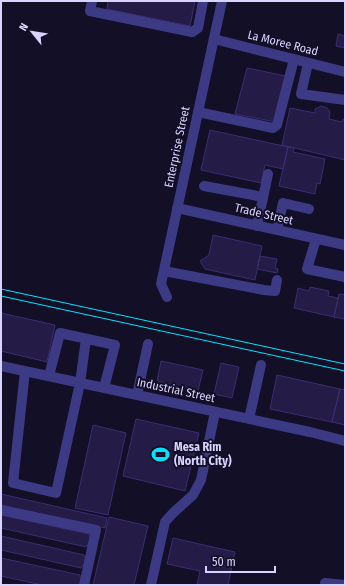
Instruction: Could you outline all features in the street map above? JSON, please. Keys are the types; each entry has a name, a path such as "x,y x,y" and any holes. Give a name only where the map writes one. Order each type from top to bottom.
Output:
{"street":[{"path":"92,1 90,11 192,32 198,28 203,1"},
{"name":"Enterprise Street","path":"167,297 161,284 222,1"},
{"name":"La Moree Road","path":"214,39 345,72"},
{"path":"198,112 273,128 277,125 282,109 294,59"},
{"path":"308,63 301,94 345,100"},
{"path":"258,226 268,174"},
{"path":"204,186 264,198"},
{"path":"277,230 283,203 309,209"},
{"name":"Trade Street","path":"177,208 345,245"},
{"path":"316,239 307,269 345,277"},
{"path":"164,271 275,291 277,280"},
{"path":"49,376 60,333 115,345 104,388"},
{"path":"25,371 13,483 56,493 80,383 86,339"},
{"path":"137,395 148,344"},
{"path":"249,419 261,365"},
{"name":"Industrial Street","path":"1,366 345,441"},
{"path":"151,585 165,522 193,495 201,480 215,412"},
{"path":"1,510 96,530 84,585"},
{"path":"325,583 345,585"}],"building":[{"path":"108,1 195,1 190,26 107,9"},
{"path":"338,34 345,36 345,48 336,46"},
{"path":"247,68 286,76 276,122 235,114"},
{"path":"321,106 327,108 330,112 329,119 342,122 343,119 345,119 345,160 282,145 290,108 315,113 315,109"},
{"path":"210,130 288,147 283,169 265,165 261,183 201,170"},
{"path":"288,147 294,148 293,152 325,159 320,184 317,183 315,194 279,186"},
{"path":"213,235 262,246 255,280 205,269 200,261 209,255"},
{"path":"260,256 277,259 275,268 278,269 277,273 257,269"},
{"path":"310,287 329,291 328,296 338,298 334,317 294,308 298,288 309,291"},
{"path":"339,294 345,295 345,319 334,317"},
{"path":"1,313 55,325 47,362 1,351"},
{"path":"161,361 203,370 198,391 157,381"},
{"path":"221,363 239,367 232,398 214,394"},
{"path":"277,375 340,389 332,422 270,409"},
{"path":"340,389 345,390 345,425 332,422"},
{"name":"Mesa Rim (North City)","path":"136,419 199,433 185,491 123,476"},
{"path":"93,425 126,433 108,515 75,508"},
{"path":"1,494 107,518 105,528 1,505"},
{"path":"1,515 89,534 89,537 91,537 89,546 87,545 86,547 1,528"},
{"path":"109,517 148,526 134,585 93,585"},
{"path":"1,536 84,555 84,557 86,557 84,566 81,568 1,550"},
{"path":"173,538 235,552 228,585 197,585 200,571 167,564"},
{"path":"1,558 80,575 80,585 42,585 1,576"}],"tram line":[{"path":"1,289 345,364"},
{"path":"1,296 345,371"}],"place":[{"name":"Mesa Rim (North City)","path":"161,454"}]}
